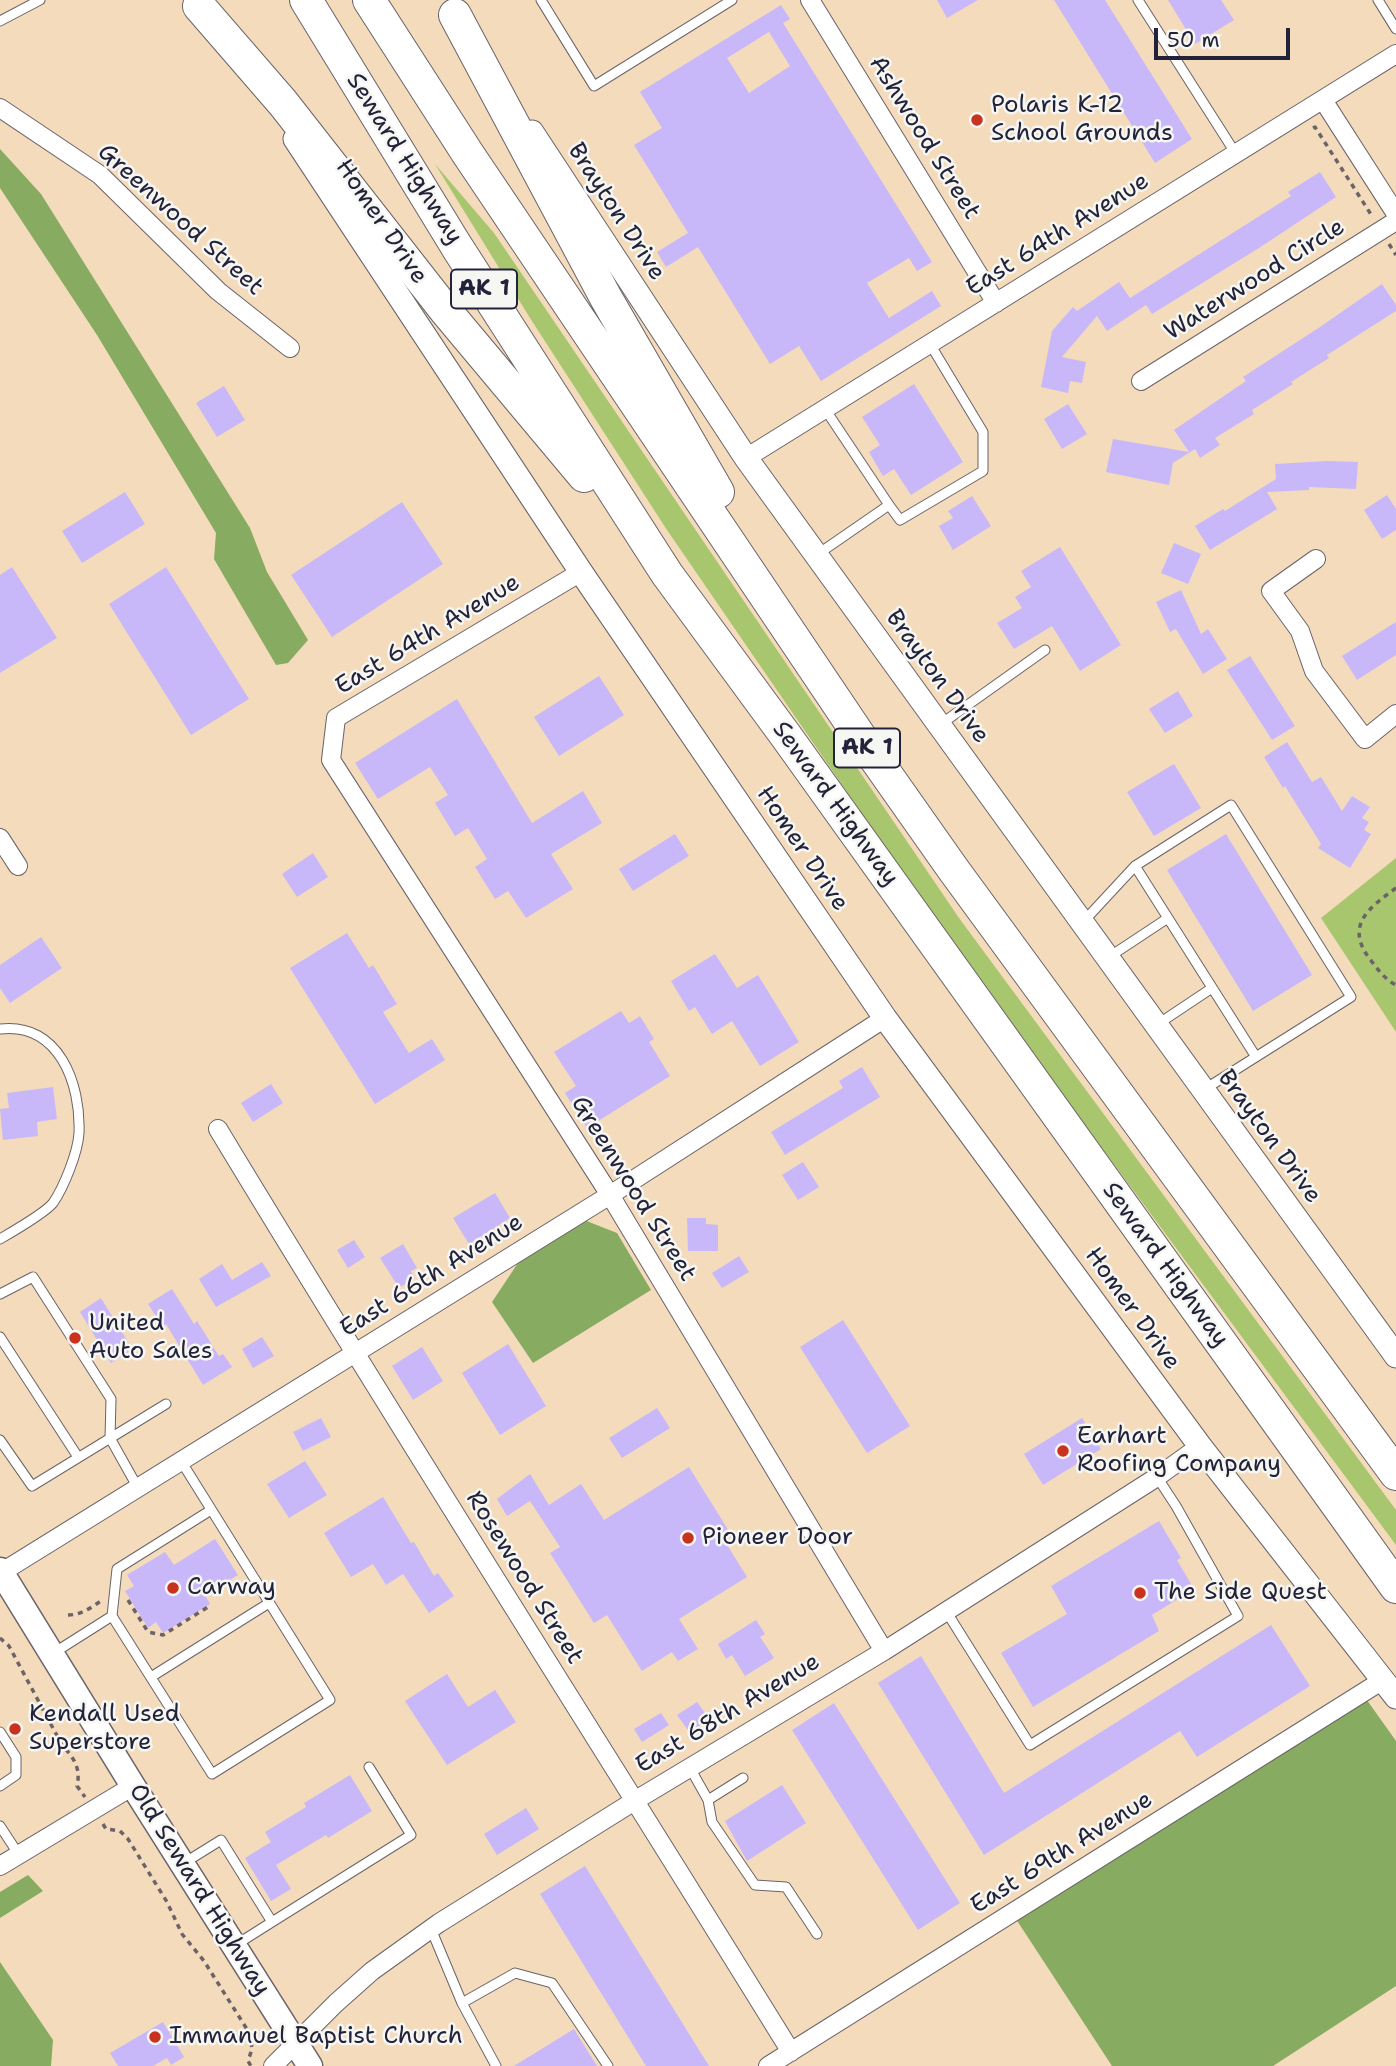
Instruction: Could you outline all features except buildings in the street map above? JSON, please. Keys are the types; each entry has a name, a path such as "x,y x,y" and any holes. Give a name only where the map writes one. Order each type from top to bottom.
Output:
{"highway":[{"name":"Seward Highway","path":"306,0 465,258 667,574 1396,1587"},
{"name":"AK 1","path":"369,0 468,154 865,744 953,869 1396,1474"},
{"path":"199,6 283,103 445,310 667,574"},
{"path":"455,15 606,298 865,744"}],"main road":[{"name":"Old Seward Highway","path":"1,1571 310,2066"}],"street":[{"name":"Ashwood Street","path":"810,0 996,303"},
{"name":"Homer Drive","path":"199,6 269,101 581,572 885,1018 1200,1446 1389,1689"},
{"name":"Brayton Drive","path":"455,15 747,458 1394,1350"},
{"name":"East 64th Avenue","path":"747,458 1396,54"},
{"path":"1323,100 1396,214"},
{"name":"Greenwood Street","path":"0,108 100,175 218,291 290,348"},
{"name":"Waterwood Circle","path":"1140,381 1388,226"},
{"path":"1315,559 1271,591 1300,631 1314,671 1366,739 1396,714"},
{"name":"East 64th Avenue","path":"331,760 336,718 581,572"},
{"name":"Greenwood Street","path":"331,760 610,1195 884,1651"},
{"path":"0,838 18,866"},
{"name":"East 66th Avenue","path":"1,1571 610,1195 885,1018"},
{"name":"Rosewood Street","path":"218,1129 353,1353 636,1800 790,2052"},
{"name":"East 68th Avenue","path":"273,2066 335,2003 372,1971 431,1929 636,1800 884,1651 1157,1477 1200,1446"},
{"name":"East 69th Avenue","path":"768,2066 1389,1689"},
{"path":"0,1866 133,1786"}],"lane":[{"path":"0,21 40,0"},
{"path":"541,0 594,86 732,0"},
{"path":"1138,0 1236,154"},
{"path":"1378,0 1396,29"},
{"path":"825,409 900,520 983,471 984,432 930,344"},
{"path":"816,555 889,505"},
{"path":"940,725 1045,650"},
{"path":"1083,923 1135,866 1231,805 1352,997 1203,1090"},
{"path":"1135,866 1256,1056"},
{"path":"1108,958 1168,918"},
{"path":"1157,1025 1212,988"},
{"path":"0,1029 30,1032 49,1042 66,1065 76,1095 79,1135 66,1179 51,1205 0,1239"},
{"path":"0,1294 33,1277 111,1399 110,1438 138,1488"},
{"path":"0,1337 78,1457"},
{"path":"0,1440 32,1486 166,1404"},
{"path":"181,1461 330,1700 212,1774 112,1616 117,1569 211,1510"},
{"path":"946,1611 1030,1745 1238,1616 1157,1477"},
{"path":"151,1677 269,1603"},
{"path":"51,1654 112,1616"},
{"path":"0,1732 16,1757 16,1775 0,1786"},
{"path":"234,1946 411,1835 369,1767"},
{"path":"690,1768 708,1800 712,1822 755,1885 786,1887 817,1934"},
{"path":"708,1800 743,1778"},
{"path":"0,1826 19,1855"},
{"path":"182,1864 222,1840 272,1922"},
{"path":"431,1929 462,2003 496,2066"},
{"path":"462,2003 515,1973 552,1983 608,2066"}],"path":[{"path":"1304,134 1315,127 1388,226 1396,255"},
{"path":"1396,888 1364,916 1358,928 1360,946 1380,972 1396,985"},
{"path":"125,1595 148,1632 163,1635 208,1607"},
{"path":"68,1615 76,1615 103,1600"},
{"path":"0,1638 9,1647 62,1745 74,1759 79,1774 77,1786 106,1829 120,1831 128,1839 167,1902 182,1934 204,1961 250,2034 252,2049 248,2061 251,2066"}],"green space":[{"path":"0,149 41,194 250,528 267,572 308,640 288,663 276,665 214,559 216,533 97,335 0,188"},
{"path":"435,164 494,233 959,918 1396,1510 1396,1545 921,900 667,530 530,318"},
{"path":"1396,858 1396,1032 1321,918"},
{"path":"584,1220 617,1233 651,1290 533,1363 492,1302 518,1263"},
{"path":"1364,1696 1396,1741 1396,1986 1273,2066 1112,2066 1014,1916"},
{"path":"28,1875 43,1891 0,1918 0,1892"},
{"path":"0,1962 53,2040 51,2066 0,2066"}],"place":[{"name":"Polaris K-12 School Grounds","path":"977,120"},
{"name":"United Auto Sales","path":"75,1338"},
{"name":"Earhart Roofing Company","path":"1063,1451"},
{"name":"Pioneer Door","path":"688,1538"},
{"name":"Carway","path":"173,1588"},
{"name":"The Side Quest","path":"1140,1593"},
{"name":"Kendall Used Superstore","path":"15,1729"},
{"name":"Immanuel Baptist Church","path":"155,2037"}]}
